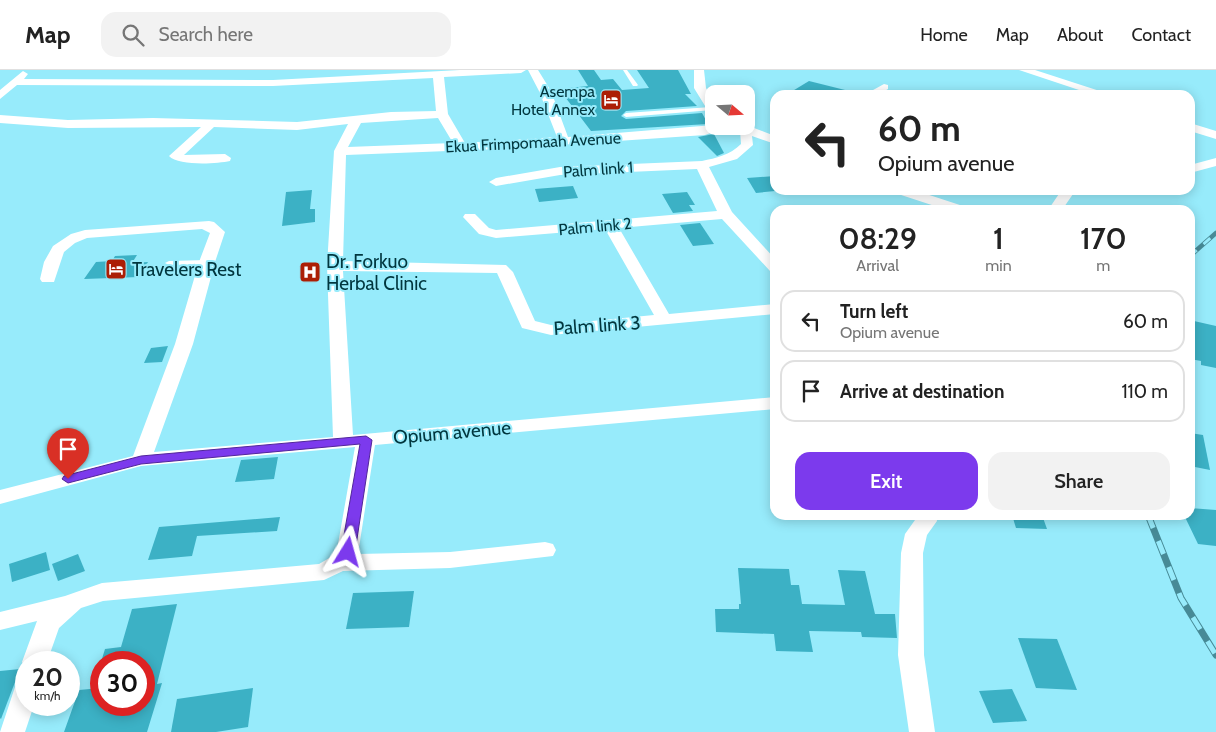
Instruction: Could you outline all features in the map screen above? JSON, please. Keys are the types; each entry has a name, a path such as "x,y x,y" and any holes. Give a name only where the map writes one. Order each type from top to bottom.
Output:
{"street":[{"path":"0,96 28,70"},
{"path":"14,82 273,83 521,70"},
{"path":"533,70 546,91 564,141"},
{"path":"699,70 700,88 705,97"},
{"path":"1024,70 1090,90"},
{"path":"438,75 442,114 461,146"},
{"path":"879,90 884,87"},
{"path":"0,119 68,124 297,126 357,119 442,114"},
{"path":"343,441 335,266 340,151 357,119"},
{"path":"211,124 175,156 185,159 226,158"},
{"path":"1195,128 1216,135"},
{"name":"Ekua Frimpomaah Avenue","path":"340,151 564,141 705,132"},
{"path":"755,133 770,138"},
{"path":"743,135 747,145 742,151 720,161 702,165 726,214 770,262"},
{"path":"1195,168 1216,162"},
{"name":"Palm link 1","path":"496,182 560,171 702,165"},
{"path":"915,195 946,205"},
{"name":"Palm link 2","path":"470,217 484,231 496,234 726,214"},
{"path":"48,279 49,269 60,245 73,237 96,232 209,225 218,232 207,262 184,344 141,460"},
{"path":"610,225 664,319"},
{"name":"Palm link 3","path":"335,266 501,268 506,272 528,324 551,330 770,309"},
{"name":"Opium avenue","path":"5,492 141,460 770,403"},
{"path":"0,621 73,602 102,592 220,583 324,572 339,563 348,552 366,440"},
{"path":"922,732 911,655 912,553 916,534 926,520"},
{"path":"339,563 450,560 545,550"},
{"path":"39,651 48,623 73,602"},
{"path":"12,732 17,716"}],"lane":[{"path":"625,70 635,85"},
{"path":"626,115 705,110"},
{"path":"169,263 207,262"}],"building":[{"path":"578,70 594,70 601,80 613,79 622,90 649,88 637,70 678,70 691,94 685,94 697,106 626,111 621,116 626,119 702,113 705,124 591,131 559,89 588,86"},
{"path":"809,81 845,90 794,90"},
{"path":"715,135 724,153 717,156 698,137"},
{"path":"770,176 770,192 756,193 747,178"},
{"path":"573,186 578,198 539,202 535,189"},
{"path":"312,190 310,209 315,209 315,222 282,226 286,192"},
{"path":"687,192 695,205 689,205 693,211 673,213 662,194"},
{"path":"700,223 714,244 693,246 680,225"},
{"path":"137,255 132,263 148,262 139,277 84,279 96,262 112,261 115,256"},
{"path":"1195,321 1216,326 1216,368 1201,365 1201,361 1195,360"},
{"path":"168,346 162,362 144,363 151,348"},
{"path":"1195,434 1203,435 1210,470 1195,467"},
{"path":"278,457 274,479 235,482 241,460"},
{"path":"1195,508 1216,510 1216,546 1198,544 1186,520 1195,520"},
{"path":"280,517 277,531 197,536 192,556 148,560 159,527"},
{"path":"1014,520 1044,520 1047,529 1016,528"},
{"path":"46,552 50,570 12,582 9,564"},
{"path":"78,554 85,571 58,581 52,564"},
{"path":"738,568 789,569 791,585 799,585 802,604 845,605 838,570 865,571 875,614 895,614 897,638 862,637 861,632 809,631 813,652 776,651 774,634 716,632 715,609 739,609 739,604 741,604"},
{"path":"414,591 409,627 346,629 353,593"},
{"path":"177,604 157,684 162,683 155,706 155,651 104,651 105,649 121,647 132,609"},
{"path":"1018,638 1057,639 1077,690 1036,688"},
{"path":"15,670 15,682 1,719 0,718 0,671"},
{"path":"253,688 248,727 216,732 171,732 177,699"},
{"path":"90,689 90,716 152,716 147,732 64,732 70,716 80,716 80,690"},
{"path":"1012,689 1027,721 993,723 979,691"}],"railway":[{"path":"1195,252 1216,233"},
{"path":"1150,520 1181,598 1216,655"}],"place":[{"name":"Asempa Hotel Annex","path":"611,100"},
{"name":"Travelers Rest","path":"116,269"},
{"name":"Dr. Forkuo Herbal Clinic","path":"310,272"}],"route":[{"path":"68,479 141,460 366,440 348,552"}]}
